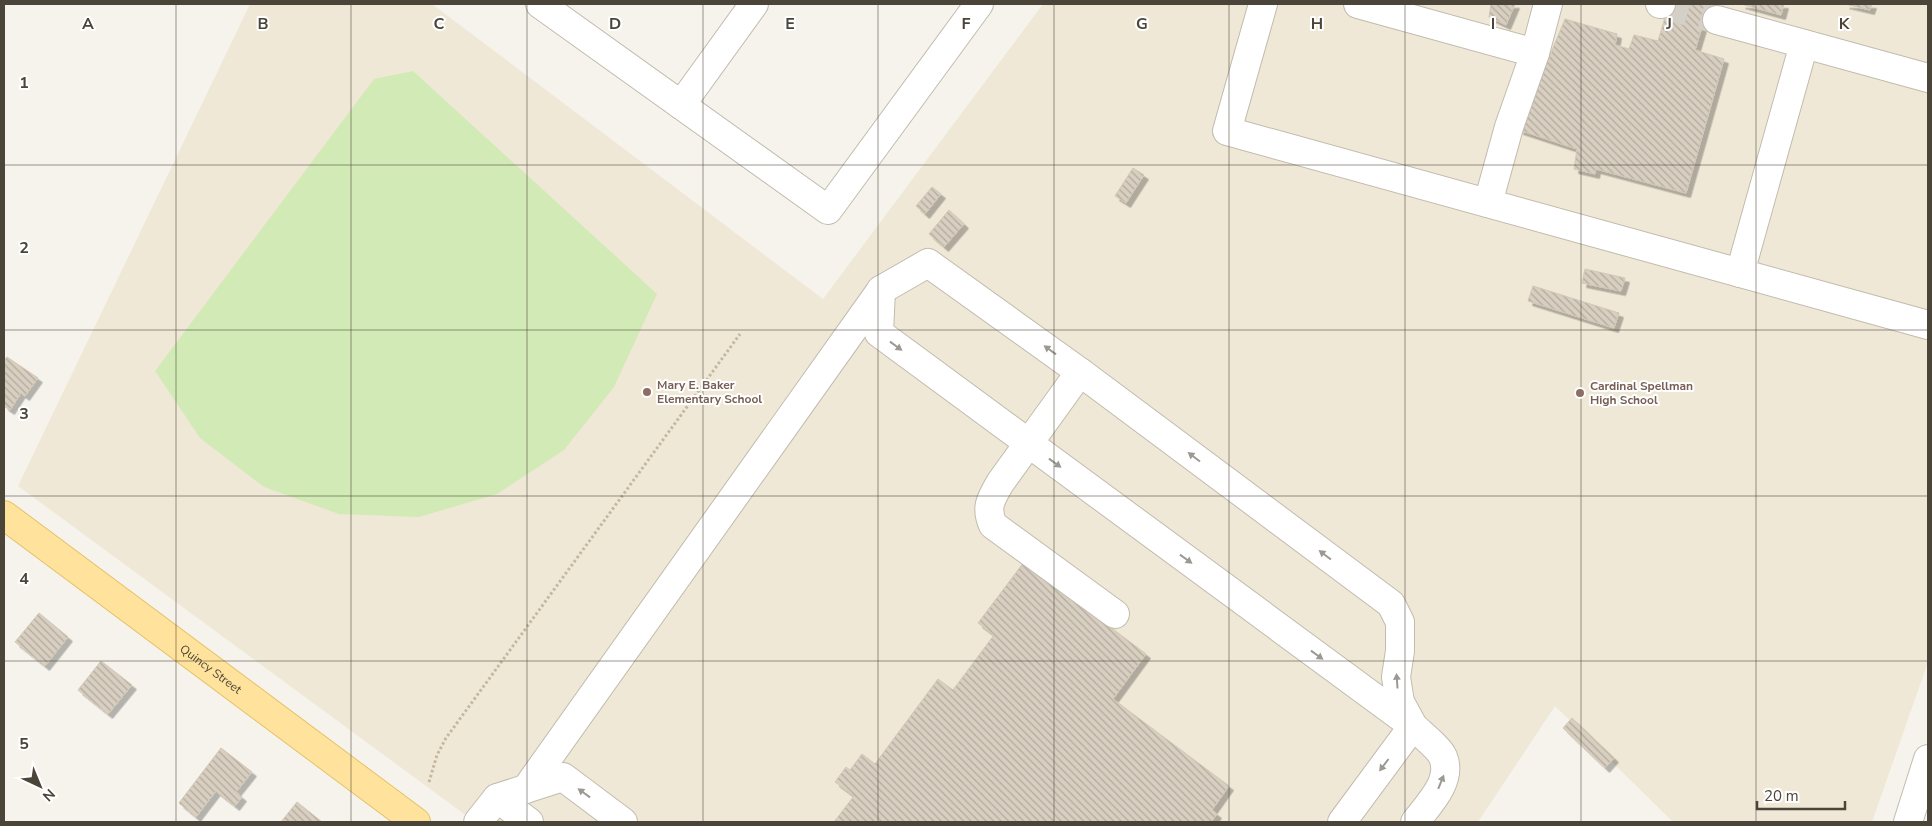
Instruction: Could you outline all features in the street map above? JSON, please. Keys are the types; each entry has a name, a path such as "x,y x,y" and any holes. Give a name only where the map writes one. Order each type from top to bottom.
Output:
{"main road":[{"name":"Quincy Street","path":"4,515 416,822"}],"street":[{"path":"540,4 828,210 980,4"},
{"path":"681,105 754,4"},
{"path":"1263,4 1227,131 1928,325"},
{"path":"1358,4 1535,53"},
{"path":"1488,203 1510,127 1535,53 1548,4"},
{"path":"1717,20 1928,78"},
{"path":"1740,273 1804,44"},
{"path":"526,789 881,290 928,263 1080,372 1391,604 1400,622 1400,651 1396,678 1398,694 1400,702 1413,726"},
{"path":"881,290 879,333 1413,726 1443,757 1445,770 1444,782 1415,822"},
{"path":"1080,372 1000,483 990,502 988,515 993,525 1115,614"},
{"path":"1342,822 1413,726"},
{"path":"1908,822 1928,759"},
{"path":"478,822 497,798 562,777 623,822"},
{"path":"497,798 529,822"}],"path":[{"path":"429,782 436,755 446,738 740,334"}],"shaded area":[{"path":"250,4 432,4 823,299 1043,4 1928,4 1928,662 1872,822 1673,822 1555,706 1478,822 475,822 18,486"}],"green space":[{"path":"413,71 657,294 614,387 564,450 497,494 419,517 339,514 264,487 200,438 155,371 374,79"}],"building":[{"path":"1491,4 1515,4 1506,25 1489,17"},
{"path":"1669,4 1709,4 1695,50 1724,59 1686,193 1596,169 1595,174 1574,169 1577,149 1519,130 1565,19 1617,34 1615,45 1629,49 1634,35 1658,41"},
{"path":"1741,4 1784,4 1781,15"},
{"path":"1845,4 1872,4 1870,10"},
{"path":"1133,168 1144,175 1126,203 1115,196"},
{"path":"932,187 941,194 925,214 916,206"},
{"path":"949,210 964,224 944,247 929,234"},
{"path":"1585,269 1625,278 1621,291 1582,283"},
{"path":"1533,286 1619,313 1614,328 1528,301"},
{"path":"7,357 38,378 25,396 21,393 10,410 4,406 4,361"},
{"path":"1024,562 1146,654 1113,699 1229,786 1212,810 1217,814 1211,822 834,822 854,796 835,782 846,767 850,770 862,754 875,764 938,679 953,690 994,635 978,623"},
{"path":"39,613 68,637 45,666 15,642"},
{"path":"101,661 132,685 108,714 78,690"},
{"path":"1572,718 1614,758 1605,768 1563,728"},
{"path":"221,748 252,772 236,792 242,797 235,806 216,791 196,817 179,803"},
{"path":"297,802 322,822 281,822"}],"tunnel":[{"path":"1661,4 1717,20"}],"place":[{"name":"Mary E. Baker Elementary School","path":"647,392"},
{"name":"Cardinal Spellman High School","path":"1580,393"}]}
